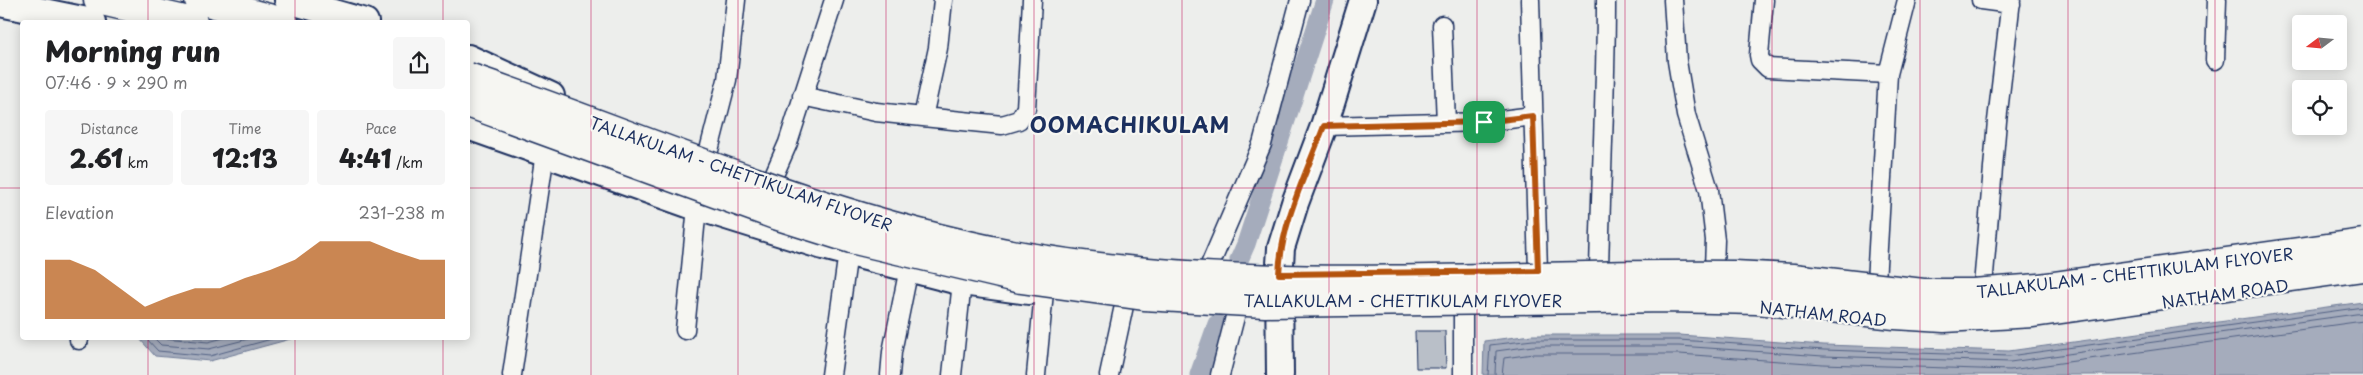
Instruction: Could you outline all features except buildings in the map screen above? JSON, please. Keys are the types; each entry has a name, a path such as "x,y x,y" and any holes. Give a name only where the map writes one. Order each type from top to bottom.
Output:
{"highway":[{"path":"98,0 184,20"},
{"path":"199,0 276,20"},
{"name":"TALLAKULAM - CHETTIKULAM FLYOVER","path":"470,79 731,174 882,224 1005,253 1144,272 1268,280 1734,275 1793,278 1923,293 1972,293 2039,288 2363,243"},
{"name":"TALLAKULAM - CHETTIKULAM FLYOVER","path":"470,104 766,212 851,240 1021,279 1144,296 1265,303 1670,298 1757,300 1895,315 1944,318 2033,313 2363,267"}],"main road":[{"path":"288,0 357,20"},
{"path":"1280,375 1279,274 1281,248 1324,126 1362,0"},
{"path":"0,3 82,20"},
{"path":"470,59 508,75 617,128 706,162 857,214 981,244 1076,260 1174,270 1279,274 1714,268 1776,270 1876,282 1932,286 1983,286 2030,282 2363,236"},
{"name":"NATHAM ROAD","path":"470,127 697,207 848,252 962,282 1124,302 1279,311 1743,306 1900,322 1989,325 2068,316 2363,275"}],"street":[{"path":"706,162 727,80 736,0"},
{"path":"770,184 788,143 834,0"},
{"path":"923,117 938,48 943,0"},
{"path":"802,96 876,112 1002,125 1019,120 1026,108 1032,0"},
{"path":"1207,272 1262,144 1300,0"},
{"path":"1530,0 1538,271"},
{"path":"1599,270 1602,153 1606,91 1606,0"},
{"path":"1673,0 1677,61 1686,115 1709,190 1715,240 1714,268"},
{"path":"1764,0 1758,55 1768,68 1888,74"},
{"path":"1876,282 1888,74 1907,0"},
{"path":"1981,0 2011,2 1997,121 1983,286"},
{"path":"2215,60 2217,0"},
{"path":"1442,25 1446,123"},
{"path":"1324,126 1484,122 1533,116"},
{"path":"512,375 545,153"},
{"path":"685,330 697,207"},
{"path":"830,375 848,252"},
{"path":"890,375 892,352 909,268"},
{"path":"952,375 962,282"},
{"path":"1036,375 1044,292"},
{"path":"1110,375 1124,302"},
{"path":"1220,375 1237,309"},
{"path":"1463,309 1463,375"}],"water":[{"path":"2363,302 2363,375 1483,375 1484,341 1532,335 1679,335 1824,345 2009,351"},
{"path":"141,340 287,340 210,361 155,356"}],"waterway":[{"path":"1239,260 1246,244 1325,0"},
{"path":"1199,375 1217,324"}],"district":[{"name":"OOMACHIKULAM","path":"1130,126"}],"route":[{"path":"1533,116 1538,271 1279,274 1281,248 1294,203 1324,126 1484,122 1533,116"}]}
